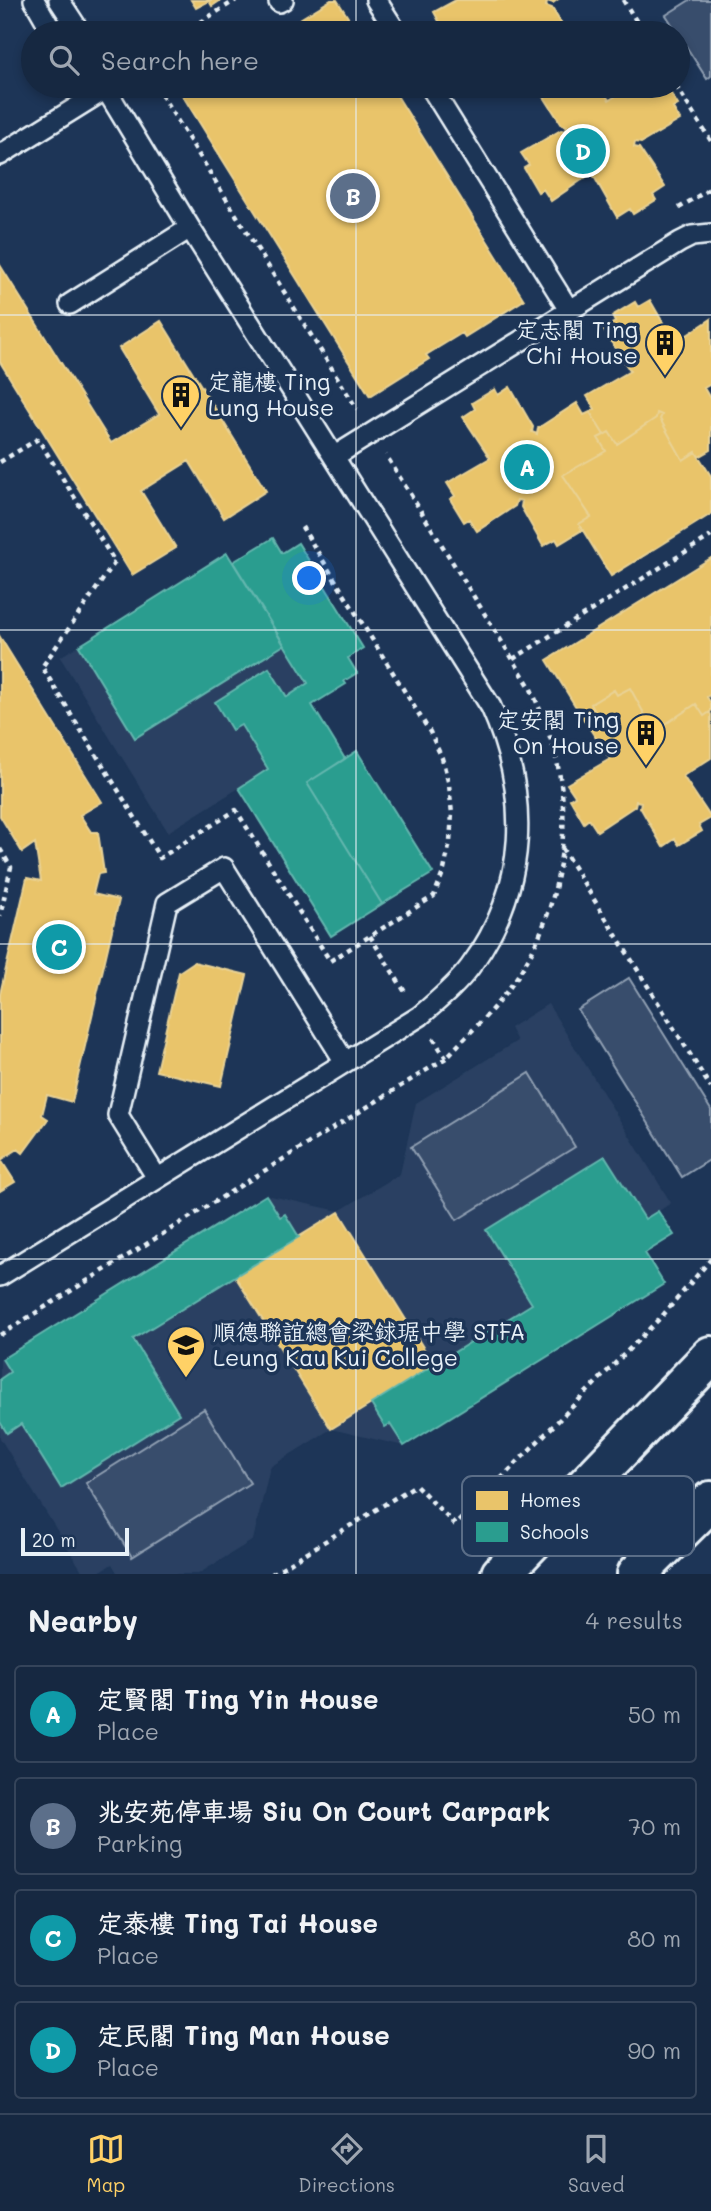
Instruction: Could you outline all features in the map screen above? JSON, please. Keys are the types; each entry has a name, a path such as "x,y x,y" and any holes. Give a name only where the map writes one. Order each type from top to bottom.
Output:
{"highway":[{"path":"595,1476 711,1356"},
{"path":"694,1518 711,1501"},
{"path":"501,1574 518,1556"},
{"path":"637,1574 655,1556"}],"lane":[{"path":"34,0 46,21"},
{"path":"59,0 73,21"},
{"path":"376,0 389,21"},
{"path":"0,155 88,98"},
{"path":"0,1276 420,1016 469,968 488,939 503,908 518,841 519,806 514,772 505,739 491,707 190,228 112,98"},
{"path":"437,98 569,310"},
{"path":"70,304 190,228"},
{"path":"334,456 680,242 692,236 711,234"},
{"path":"157,1178 118,1115 167,903 212,875 224,868 345,1062"}],"path":[{"path":"202,21 236,0"},
{"path":"623,0 636,21"},
{"path":"684,98 711,141"},
{"path":"678,209 711,188"},
{"path":"0,463 38,439 115,562 42,667 160,858 236,810 330,961 434,896 446,860 452,814 449,785 442,758 430,732 302,527"},
{"path":"513,659 711,536"},
{"path":"562,848 711,1088"},
{"path":"0,849 11,867 0,916"},
{"path":"0,1335 446,1058"},
{"path":"504,1476 664,1314 711,1259"},
{"path":"272,1574 416,1485 456,1525 462,1519"}],"shaded area":[{"path":"690,0 711,0 711,76 707,79 690,52 690,21 670,21 666,15"},
{"path":"273,538 283,553 298,543 363,648 348,658 357,673 344,681 346,684 313,706 345,758 357,751 433,873 331,936 239,788 168,832 60,657 227,553 233,562"},
{"path":"629,978 711,1110 711,1159 682,1177 578,1010"},
{"path":"548,1004 671,1203 659,1211 674,1235 645,1253 664,1284 404,1446 331,1429 270,1467 253,1540 198,1574 118,1574 112,1564 96,1574 84,1574 0,1438 0,1360 266,1195 339,1211 400,1174 416,1103 517,1041 510,1028"},
{"path":"530,1073 575,1147 457,1220 411,1147"},
{"path":"204,1409 250,1483 132,1557 86,1483"}],"building: Homes":[{"path":"191,0 221,0 212,6 209,1 196,8"},
{"path":"331,0 337,0 350,21 297,21"},
{"path":"456,0 557,0 553,3 547,1 546,6 552,8 560,21 439,21 434,12"},
{"path":"184,98 398,98 524,300 465,337 462,333 426,355 429,359 370,396"},
{"path":"545,98 674,98 678,105 673,108 680,120 641,143 635,142 634,147 639,148 665,187 653,195 656,200 633,214 630,209 617,217 592,173 551,201 543,189 538,192 524,168 529,165 521,153 561,130 566,131 567,126 562,125"},
{"name":"定龍樓 Ting Lung House","path":"0,265 111,443 159,414 119,348 161,321 266,491 224,518 189,461 141,491 176,548 132,575 0,362"},
{"name":"定志閣 Ting Chi House","path":"650,300 673,340 672,345 677,347 678,341 711,319 711,384 704,388 711,400 711,450 699,457 696,452 683,460 660,419 662,415 657,413 656,418 617,444 609,432 604,435 590,412 595,409 587,396 630,371 603,329 615,322 612,316 635,302 638,307"},
{"path":"510,387 533,427 532,432 537,434 538,428 577,403 584,415 590,412 604,435 598,438 606,451 563,475 591,517 579,524 582,530 559,544 556,539 543,546 521,507 522,501 517,500 515,506 477,531 469,519 464,522 450,499 455,496 447,483 490,458 463,417 475,409 472,403 495,389 498,395"},
{"path":"657,413 662,415 660,419 683,460 696,452 711,476 711,514 611,576 579,524 591,517 563,475 606,451 598,438 609,432 617,444 656,418"},
{"path":"711,558 711,694 707,697 711,703 711,711 704,716 696,704 658,729 657,734 651,733 652,728 630,688 617,695 614,690 591,704 594,710 582,717 547,660"},
{"path":"0,637 102,802 80,815 91,832 98,832 104,873 98,874 93,894 119,900 72,1102 47,1095 42,1115 48,1119 23,1153 18,1149 1,1160 15,1182 0,1191 0,994 27,878 41,881 35,843 22,852 0,816"},
{"name":"定安閣 Ting On House","path":"630,688 652,728 651,733 657,734 658,729 696,704 704,716 710,712 711,715 711,758 683,776 711,818 699,825 702,831 679,845 675,839 663,847 640,807 641,802 636,801 635,806 597,831 589,819 584,823 570,799 575,796 567,784 610,759 582,717 594,710 591,704 614,690 617,695"},
{"path":"194,962 247,975 221,1086 156,1071 179,972"},
{"path":"339,1212 434,1365 331,1429 235,1276"}],"building: Schools":[{"path":"273,538 282,553 298,543 363,648 348,658 357,673 344,681 346,684 312,705 345,759 307,783 382,904 331,936 239,788 268,769 241,725 232,730 215,702 269,668 287,697 308,683 233,562"},
{"path":"227,553 284,645 135,738 79,646"},
{"path":"357,751 433,873 382,904 307,783"},
{"path":"605,1156 645,1219 658,1211 674,1235 645,1253 664,1284 404,1446 390,1424 385,1427 371,1404 532,1304 486,1230"},
{"path":"266,1195 280,1217 285,1214 299,1237 133,1339 179,1414 61,1488 21,1424 7,1433 0,1422 0,1379 10,1372 2,1359"}],"place":[{"name":"定民閣 Ting Man House","path":"583,151"},
{"name":"兆安苑停車場 Siu On Court Carpark","path":"353,196"},
{"name":"定志閣 Ting Chi House","path":"665,377"},
{"name":"定龍樓 Ting Lung House","path":"181,429"},
{"name":"定賢閣 Ting Yin House","path":"527,467"},
{"name":"定安閣 Ting On House","path":"646,767"},
{"name":"定泰樓 Ting Tai House","path":"59,947"},
{"name":"順德聯誼總會梁銶琚中學 STFA Leung Kau Kui College","path":"186,1379"}]}
